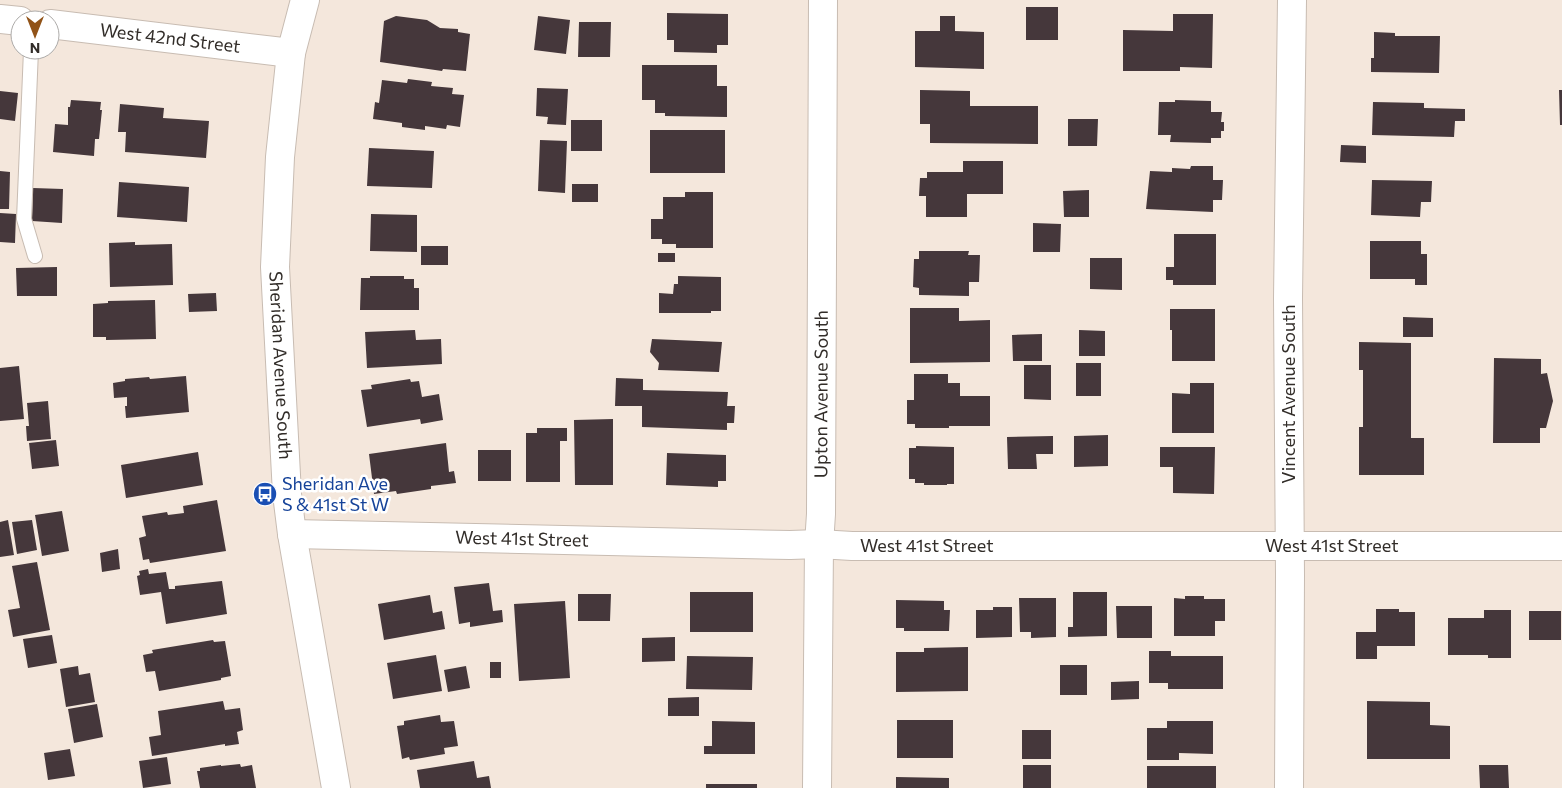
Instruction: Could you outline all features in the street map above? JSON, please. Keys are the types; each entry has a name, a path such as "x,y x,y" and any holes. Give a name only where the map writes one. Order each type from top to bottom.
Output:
{"street":[{"name":"Sheridan Avenue South","path":"305,0 290,53 280,157 275,267 286,494 336,788"},
{"name":"Upton Avenue South","path":"817,788 819,544 821,514 823,0"},
{"name":"Vincent Avenue South","path":"1289,788 1288,298 1292,0"},
{"name":"West 42nd Street","path":"60,25 290,53"},
{"name":"West 41st Street","path":"292,534 852,546 1562,546"}],"lane":[{"path":"31,60 24,219 35,256"}],"building":[{"path":"1026,7 1058,7 1058,40 1026,40"},
{"path":"667,13 728,14 728,45 717,45 717,53 674,52 674,40 667,40"},
{"path":"1173,14 1213,14 1212,68 1180,67 1180,71 1123,71 1123,30 1173,31"},
{"path":"396,16 427,20 440,28 458,29 458,32 470,34 466,71 443,69 442,71 380,62 384,21"},
{"path":"538,16 570,20 566,54 534,50"},
{"path":"940,16 955,16 955,31 984,32 984,69 915,67 915,31 940,31"},
{"path":"579,22 611,22 610,57 578,57"},
{"path":"1374,32 1395,33 1395,36 1440,36 1439,73 1371,72 1371,58 1374,58"},
{"path":"642,65 717,65 717,86 727,86 727,117 665,116 665,113 655,113 655,100 642,100"},
{"path":"408,79 432,82 431,86 453,88 452,94 464,95 460,127 447,125 446,129 425,126 425,130 402,127 402,123 373,119 375,102 379,103 382,80 407,83"},
{"path":"537,88 568,89 566,125 547,124 548,117 536,116"},
{"path":"920,90 970,91 970,106 1038,106 1038,144 930,143 930,124 920,124"},
{"path":"1559,90 1562,90 1562,125 1560,125"},
{"path":"0,91 18,93 15,121 0,119"},
{"path":"71,100 101,102 99,139 95,139 94,156 53,152 55,124 68,125 68,107 70,107"},
{"path":"1175,100 1211,101 1211,112 1222,112 1221,122 1224,122 1224,131 1221,131 1221,138 1211,138 1211,143 1170,142 1171,135 1158,135 1159,102 1175,102"},
{"path":"1373,102 1424,103 1424,108 1465,109 1465,121 1455,121 1454,137 1372,135"},
{"path":"120,104 164,108 163,118 209,121 206,158 125,152 126,132 118,132"},
{"path":"1068,119 1098,119 1097,146 1068,146"},
{"path":"571,120 602,120 602,151 571,151"},
{"path":"650,130 725,130 725,173 650,173"},
{"path":"540,140 567,141 565,193 538,191"},
{"path":"1341,145 1366,146 1366,163 1340,162"},
{"path":"369,148 434,151 432,188 367,186"},
{"path":"963,161 1003,161 1003,194 967,194 967,217 926,217 926,196 919,196 920,178 927,178 927,172 963,172"},
{"path":"1191,166 1213,166 1213,180 1223,180 1222,200 1213,200 1213,212 1146,209 1150,171 1172,172 1172,168 1190,169"},
{"path":"0,171 10,172 9,209 0,209"},
{"path":"1372,180 1432,181 1431,202 1421,202 1420,217 1371,215"},
{"path":"119,182 189,187 187,222 117,217"},
{"path":"572,184 598,184 598,202 572,202"},
{"path":"33,188 63,189 62,223 32,221"},
{"path":"1089,190 1089,217 1064,217 1063,191"},
{"path":"685,192 713,192 713,248 676,248 676,244 662,244 662,239 651,239 651,219 663,219 663,197 685,197"},
{"path":"0,213 16,214 15,243 0,242"},
{"path":"371,214 417,215 417,252 370,251"},
{"path":"1033,223 1061,224 1060,252 1033,252"},
{"path":"1174,234 1216,234 1216,285 1173,285 1173,280 1166,280 1166,267 1174,267"},
{"path":"1370,241 1421,241 1421,254 1427,254 1427,285 1415,285 1415,279 1370,279"},
{"path":"135,242 135,245 172,244 173,285 110,287 109,243"},
{"path":"421,246 448,246 448,265 421,265"},
{"path":"919,251 969,251 968,255 980,255 979,282 969,282 969,296 919,295 919,288 913,287 914,259 919,259"},
{"path":"658,253 675,253 675,262 658,262"},
{"path":"1090,258 1122,258 1122,290 1090,289"},
{"path":"57,267 57,296 17,296 16,268"},
{"path":"370,276 404,276 404,279 414,279 414,288 419,288 419,310 360,310 361,278 370,278"},
{"path":"678,276 721,277 721,311 711,311 711,313 659,313 659,293 673,294 674,284 678,284"},
{"path":"216,293 217,311 189,312 188,294"},
{"path":"155,300 156,339 106,340 106,337 93,337 93,304 108,303 108,301"},
{"path":"910,308 959,308 959,321 990,320 990,362 910,363"},
{"path":"1170,309 1215,309 1215,361 1172,361"},
{"path":"1403,317 1433,318 1433,337 1403,337"},
{"path":"415,330 416,340 441,339 442,364 367,368 365,332"},
{"path":"1079,330 1105,331 1105,356 1079,356"},
{"path":"1042,334 1042,361 1013,361 1012,335"},
{"path":"652,339 722,342 719,372 658,370 659,363 650,352"},
{"path":"1359,342 1411,343 1411,438 1424,438 1424,475 1359,475 1359,427 1363,427 1363,370 1359,370"},
{"path":"1494,358 1541,359 1541,374 1547,373 1553,401 1546,428 1540,428 1540,443 1493,443"},
{"path":"1076,363 1101,363 1101,396 1076,396"},
{"path":"1024,365 1051,365 1051,400 1024,399"},
{"path":"19,366 24,419 0,421 0,368"},
{"path":"914,374 948,374 948,383 960,383 960,396 990,396 990,426 915,428 915,424 907,424 907,400 914,400"},
{"path":"186,376 189,412 126,418 125,406 127,406 127,397 114,398 113,383 125,381 125,379"},
{"path":"616,378 643,379 643,390 728,392 727,406 735,406 734,423 727,423 727,430 642,427 642,406 615,406"},
{"path":"410,379 411,382 419,381 422,397 439,394 443,420 421,424 420,419 367,427 361,390 372,389 371,385"},
{"path":"1190,383 1214,383 1214,433 1172,433 1172,393 1190,394"},
{"path":"48,401 51,439 27,441 26,426 29,426 27,403"},
{"path":"613,419 613,485 575,485 574,420"},
{"path":"537,428 567,428 567,441 560,441 560,482 526,482 526,433 537,433"},
{"path":"1108,435 1108,466 1074,467 1074,436"},
{"path":"1053,436 1053,454 1036,454 1037,469 1008,469 1007,437"},
{"path":"56,440 59,466 32,469 29,443"},
{"path":"446,443 449,472 454,471 456,483 431,486 431,489 397,494 396,491 374,494 369,454"},
{"path":"916,446 954,447 954,484 924,485 924,483 915,483 915,479 909,479 909,448 916,448"},
{"path":"1160,447 1215,447 1214,494 1173,493 1173,467 1160,467"},
{"path":"478,450 511,450 511,481 478,481"},
{"path":"198,452 203,485 126,498 121,465"},
{"path":"667,453 726,455 726,481 718,481 718,487 666,485"},
{"path":"217,500 226,551 150,563 149,559 143,560 139,538 146,536 142,516 167,512 168,515 184,513 183,506"},
{"path":"62,511 69,551 42,556 35,515"},
{"path":"8,520 14,555 0,557 0,522"},
{"path":"32,520 37,550 17,554 12,522"},
{"path":"118,549 120,569 102,572 100,553"},
{"path":"37,562 50,630 13,637 8,610 20,608 12,566"},
{"path":"148,569 149,574 166,572 169,589 175,589 175,586 222,581 227,614 166,624 161,592 140,595 137,576 140,575 139,571"},
{"path":"489,583 493,611 502,610 503,622 470,627 470,622 459,624 454,587"},
{"path":"690,592 753,592 753,632 690,632"},
{"path":"1073,592 1107,592 1107,636 1068,637 1068,627 1073,627"},
{"path":"578,594 611,594 610,621 578,621"},
{"path":"430,595 433,613 442,611 445,629 384,640 378,604"},
{"path":"1185,596 1204,596 1204,599 1225,599 1225,621 1215,621 1215,636 1174,636 1174,598 1185,599"},
{"path":"1019,598 1056,598 1056,637 1031,638 1031,632 1020,632"},
{"path":"896,600 944,601 944,610 950,610 949,631 904,631 904,628 896,628"},
{"path":"565,601 570,678 519,681 514,604"},
{"path":"1116,606 1152,606 1152,638 1117,638"},
{"path":"993,607 1012,607 1012,637 976,638 976,610 993,610"},
{"path":"1376,609 1399,609 1399,612 1415,612 1415,646 1377,646 1377,659 1356,659 1356,632 1376,632"},
{"path":"1484,610 1511,610 1511,658 1488,658 1488,655 1448,655 1448,618 1484,618"},
{"path":"1529,611 1561,611 1561,640 1529,640"},
{"path":"52,635 57,663 28,668 23,639"},
{"path":"675,637 675,661 642,662 642,638"},
{"path":"213,640 214,642 225,641 231,676 221,678 221,680 159,691 155,671 146,672 143,655 153,653 152,650"},
{"path":"968,647 968,691 896,692 896,652 924,652 924,648"},
{"path":"1149,651 1171,651 1171,656 1223,656 1223,689 1168,689 1168,683 1149,683"},
{"path":"436,655 442,691 393,699 387,663"},
{"path":"687,656 753,657 752,690 686,689"},
{"path":"490,662 501,662 501,678 490,678"},
{"path":"1060,665 1087,665 1087,695 1060,695"},
{"path":"78,666 79,675 90,673 95,702 66,707 60,669"},
{"path":"466,666 470,688 448,692 444,670"},
{"path":"1139,681 1139,699 1111,700 1111,682"},
{"path":"699,697 699,716 668,716 668,698"},
{"path":"223,701 225,710 240,708 243,730 237,732 239,744 225,746 225,744 152,756 149,737 161,735 158,711"},
{"path":"1367,701 1430,702 1430,725 1450,726 1450,759 1367,759"},
{"path":"97,704 103,737 74,743 68,709"},
{"path":"440,715 441,722 454,721 458,746 444,748 445,754 410,760 409,757 402,759 397,726 404,725 404,721"},
{"path":"897,720 953,720 953,758 897,758"},
{"path":"712,721 755,722 755,754 704,754 704,746 712,746"},
{"path":"1167,721 1213,721 1213,754 1179,753 1179,760 1147,760 1147,728 1167,728"},
{"path":"1022,730 1051,730 1051,759 1022,759"},
{"path":"70,749 75,776 48,780 44,753"},
{"path":"167,757 171,784 143,788 139,761"},
{"path":"474,761 477,778 489,776 491,788 420,788 417,770"},
{"path":"240,764 241,767 252,765 256,788 200,788 197,771 200,771 200,768"},
{"path":"1023,765 1051,765 1051,788 1023,788"},
{"path":"1479,765 1508,765 1509,788 1480,788"},
{"path":"1147,766 1216,766 1216,788 1147,788"},
{"path":"896,777 949,778 949,788 896,788"},
{"path":"706,784 757,784 757,788 706,788"}],"place":[{"name":"Sheridan Ave S & 41st St W","path":"265,494"}]}
